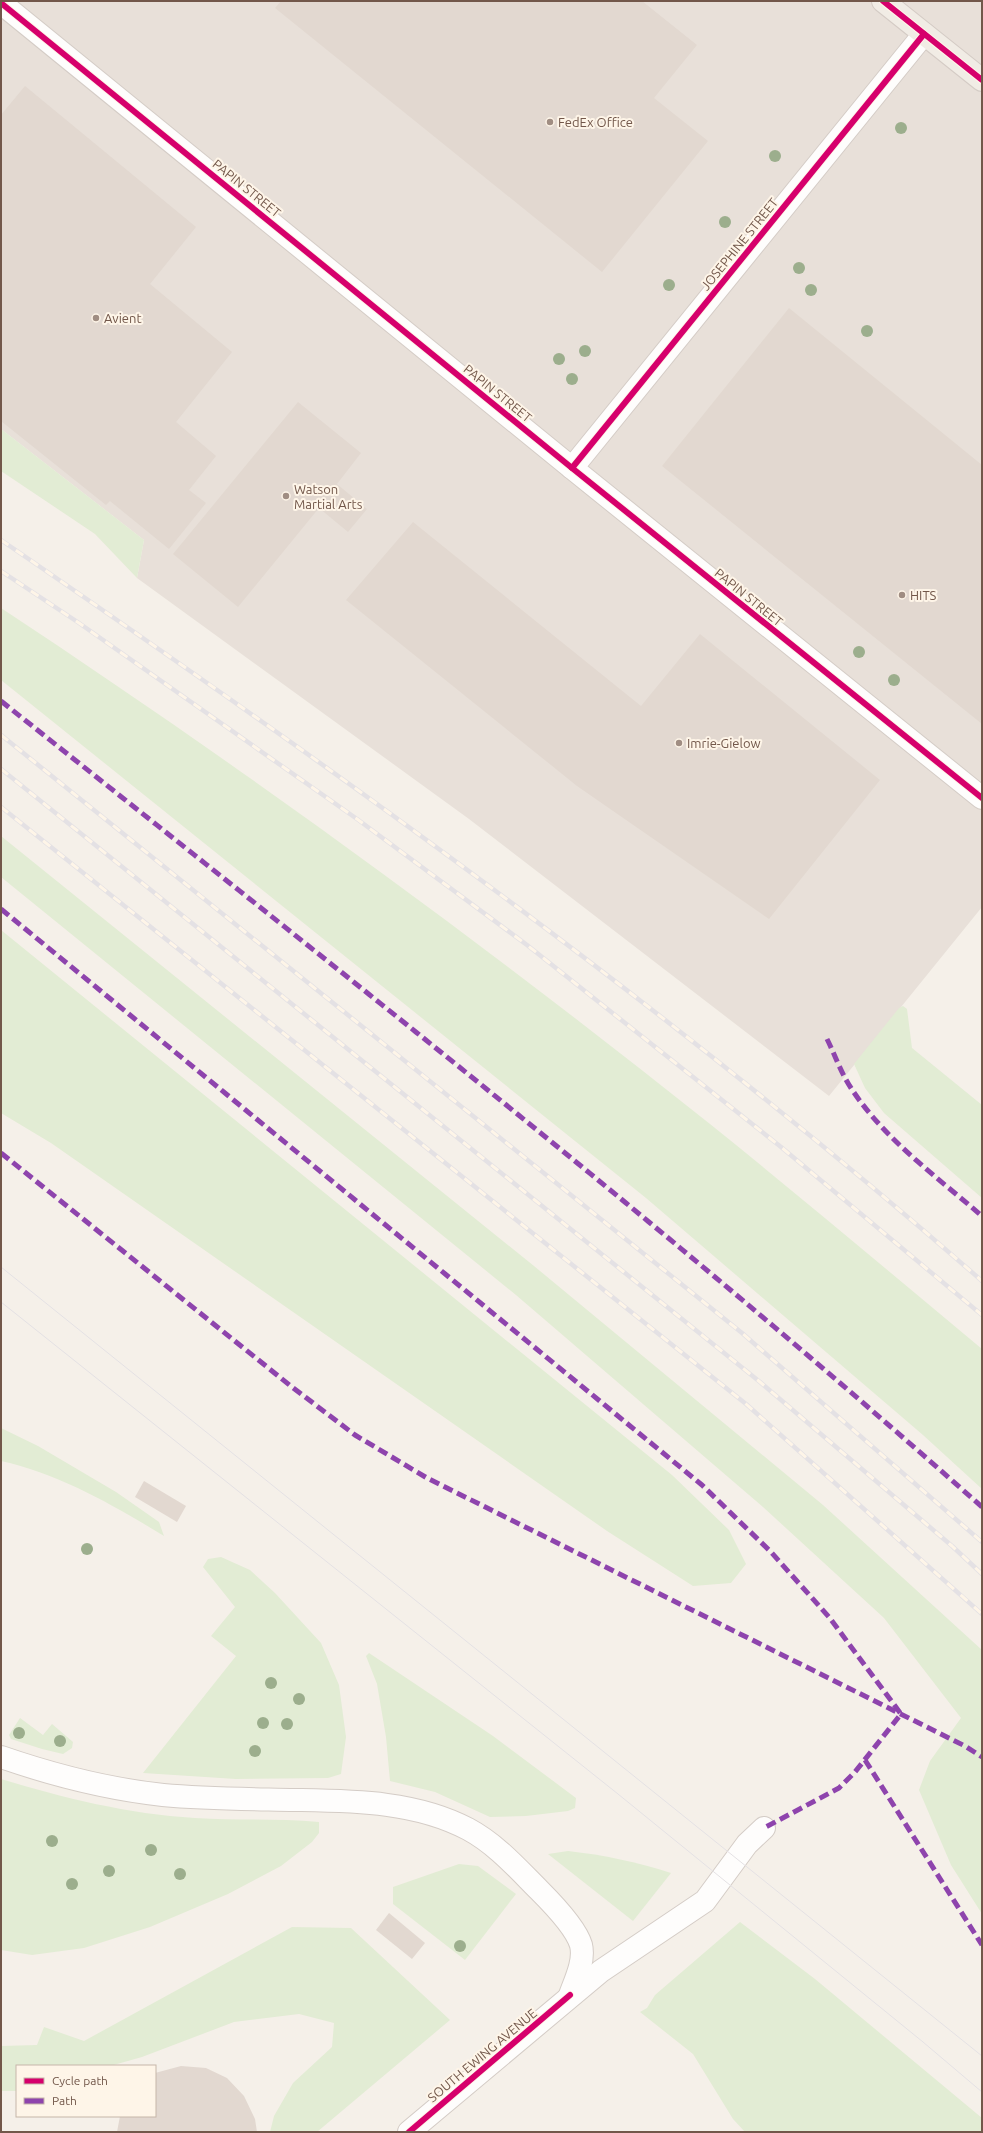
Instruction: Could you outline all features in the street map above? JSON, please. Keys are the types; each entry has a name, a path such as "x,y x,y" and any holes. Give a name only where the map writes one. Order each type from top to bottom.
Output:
{"main road":[{"path":"883,1 982,80"}],"street":[{"name":"PAPIN STREET","path":"1,3 572,468 982,798"},
{"name":"JOSEPHINE STREET","path":"572,468 924,34"},
{"path":"1,1757 73,1778 148,1793 235,1799 353,1800 429,1814 468,1829 502,1853 550,1902 566,1921 581,1945 580,1968 570,1995"},
{"name":"SOUTH EWING AVENUE","path":"409,2132 600,1971 705,1901 747,1844 764,1828"}],"shaded area":[{"path":"1,1 982,1 982,907 829,1096 469,819 137,578 144,540 1,429"}],"green space":[{"path":"1,429 144,540 137,578 95,534 1,471"},
{"path":"1,608 183,731 362,858 450,923 710,1124 982,1349 982,1489 923,1435 646,1198 1,680"},
{"path":"1,836 534,1266 823,1505 982,1650 982,1914 951,1865 919,1790 930,1761 961,1718 884,1618 763,1507 516,1295 1,877"},
{"path":"1,930 672,1475 729,1530 746,1564 731,1583 693,1586 607,1531 51,1143 1,1113"},
{"path":"903,1006 907,1009 912,1048 982,1105 982,1198 884,1113 865,1088 854,1064 899,1008"},
{"path":"1,1428 38,1446 116,1492 159,1522 164,1536 106,1502 65,1482 1,1461"},
{"path":"221,1557 250,1570 275,1593 321,1643 339,1685 346,1737 341,1774 328,1778 236,1779 143,1773 236,1656 211,1636 235,1607 203,1567 208,1559"},
{"path":"369,1653 493,1736 576,1798 575,1808 568,1811 526,1816 490,1817 435,1792 390,1781 386,1737 377,1684 366,1656"},
{"path":"20,1718 43,1735 52,1724 73,1742 72,1748 63,1754 11,1739 9,1735"},
{"path":"1,1779 72,1799 145,1813 210,1819 319,1822 319,1833 312,1842 281,1866 228,1894 150,1927 84,1948 32,1955 1,1950"},
{"path":"568,1851 620,1859 671,1873 633,1921 548,1854"},
{"path":"459,1864 478,1866 516,1894 465,1960 393,1904 393,1887"},
{"path":"740,1922 815,1979 982,2118 982,2132 745,2132 733,2119 693,2054 640,2012 647,2008 655,1995"},
{"path":"292,1927 351,1928 450,2020 317,2132 270,2132 274,2116 293,2083 332,2047 334,2023 299,2014 234,2022 142,2057 114,2065 16,2065 16,2091 1,2091 1,2046 37,2045 44,2027 84,2041"}],"building":[{"name":"FedEx Office","path":"281,1 642,1 697,45 654,98 708,141 602,272 275,8"},
{"name":"Avient","path":"25,86 196,227 150,284 232,352 176,422 216,456 189,490 206,503 169,549 110,501 106,505 1,421 1,115"},
{"name":"HITS","path":"789,308 982,465 982,724 662,466"},
{"name":"Watson Martial Arts","path":"298,402 361,453 337,484 367,509 348,532 319,508 238,607 173,554"},
{"name":"Imrie-Gielow","path":"413,522 641,706 700,634 880,780 769,919 577,786 346,600"},
{"path":"144,1481 186,1506 177,1522 135,1497"},
{"path":"389,1913 425,1943 412,1959 376,1930"},
{"path":"181,2066 206,2068 227,2078 244,2096 255,2119 257,2132 117,2132 120,2117 156,2117 156,2073"}],"tram line":[{"path":"1,1267 982,2056"},
{"path":"1,1302 618,1794 923,2042 982,2092"}],"railway":[{"path":"1,540 253,715 503,896 626,989 747,1084 866,1181 982,1281"},
{"path":"1,571 79,623 357,819 527,945 781,1147 982,1315"},
{"path":"1,735 742,1333 982,1542"},
{"path":"1,769 760,1382 952,1546 982,1574"},
{"path":"1,807 746,1404 982,1614"}],"marked path":[{"path":"1,701 374,998 620,1198 863,1403 982,1507"},
{"path":"1,909 702,1485 771,1552 829,1617 901,1714 855,1772 839,1788 764,1828"},
{"path":"827,1039 847,1082 864,1107 895,1141 929,1172 982,1216"},
{"path":"1,1153 292,1387 355,1435 427,1478 965,1746 982,1757"},
{"path":"865,1760 982,1945"}],"cycle path":[{"path":"883,1 982,80"},
{"path":"1,3 572,468 982,798"},
{"path":"572,468 924,34"},
{"path":"409,2132 570,1995"}],"place":[{"name":"FedEx Office","path":"550,122"},
{"name":"Avient","path":"96,318"},
{"name":"Watson Martial Arts","path":"286,496"},
{"name":"HITS","path":"902,595"},
{"name":"Imrie-Gielow","path":"679,743"}]}
